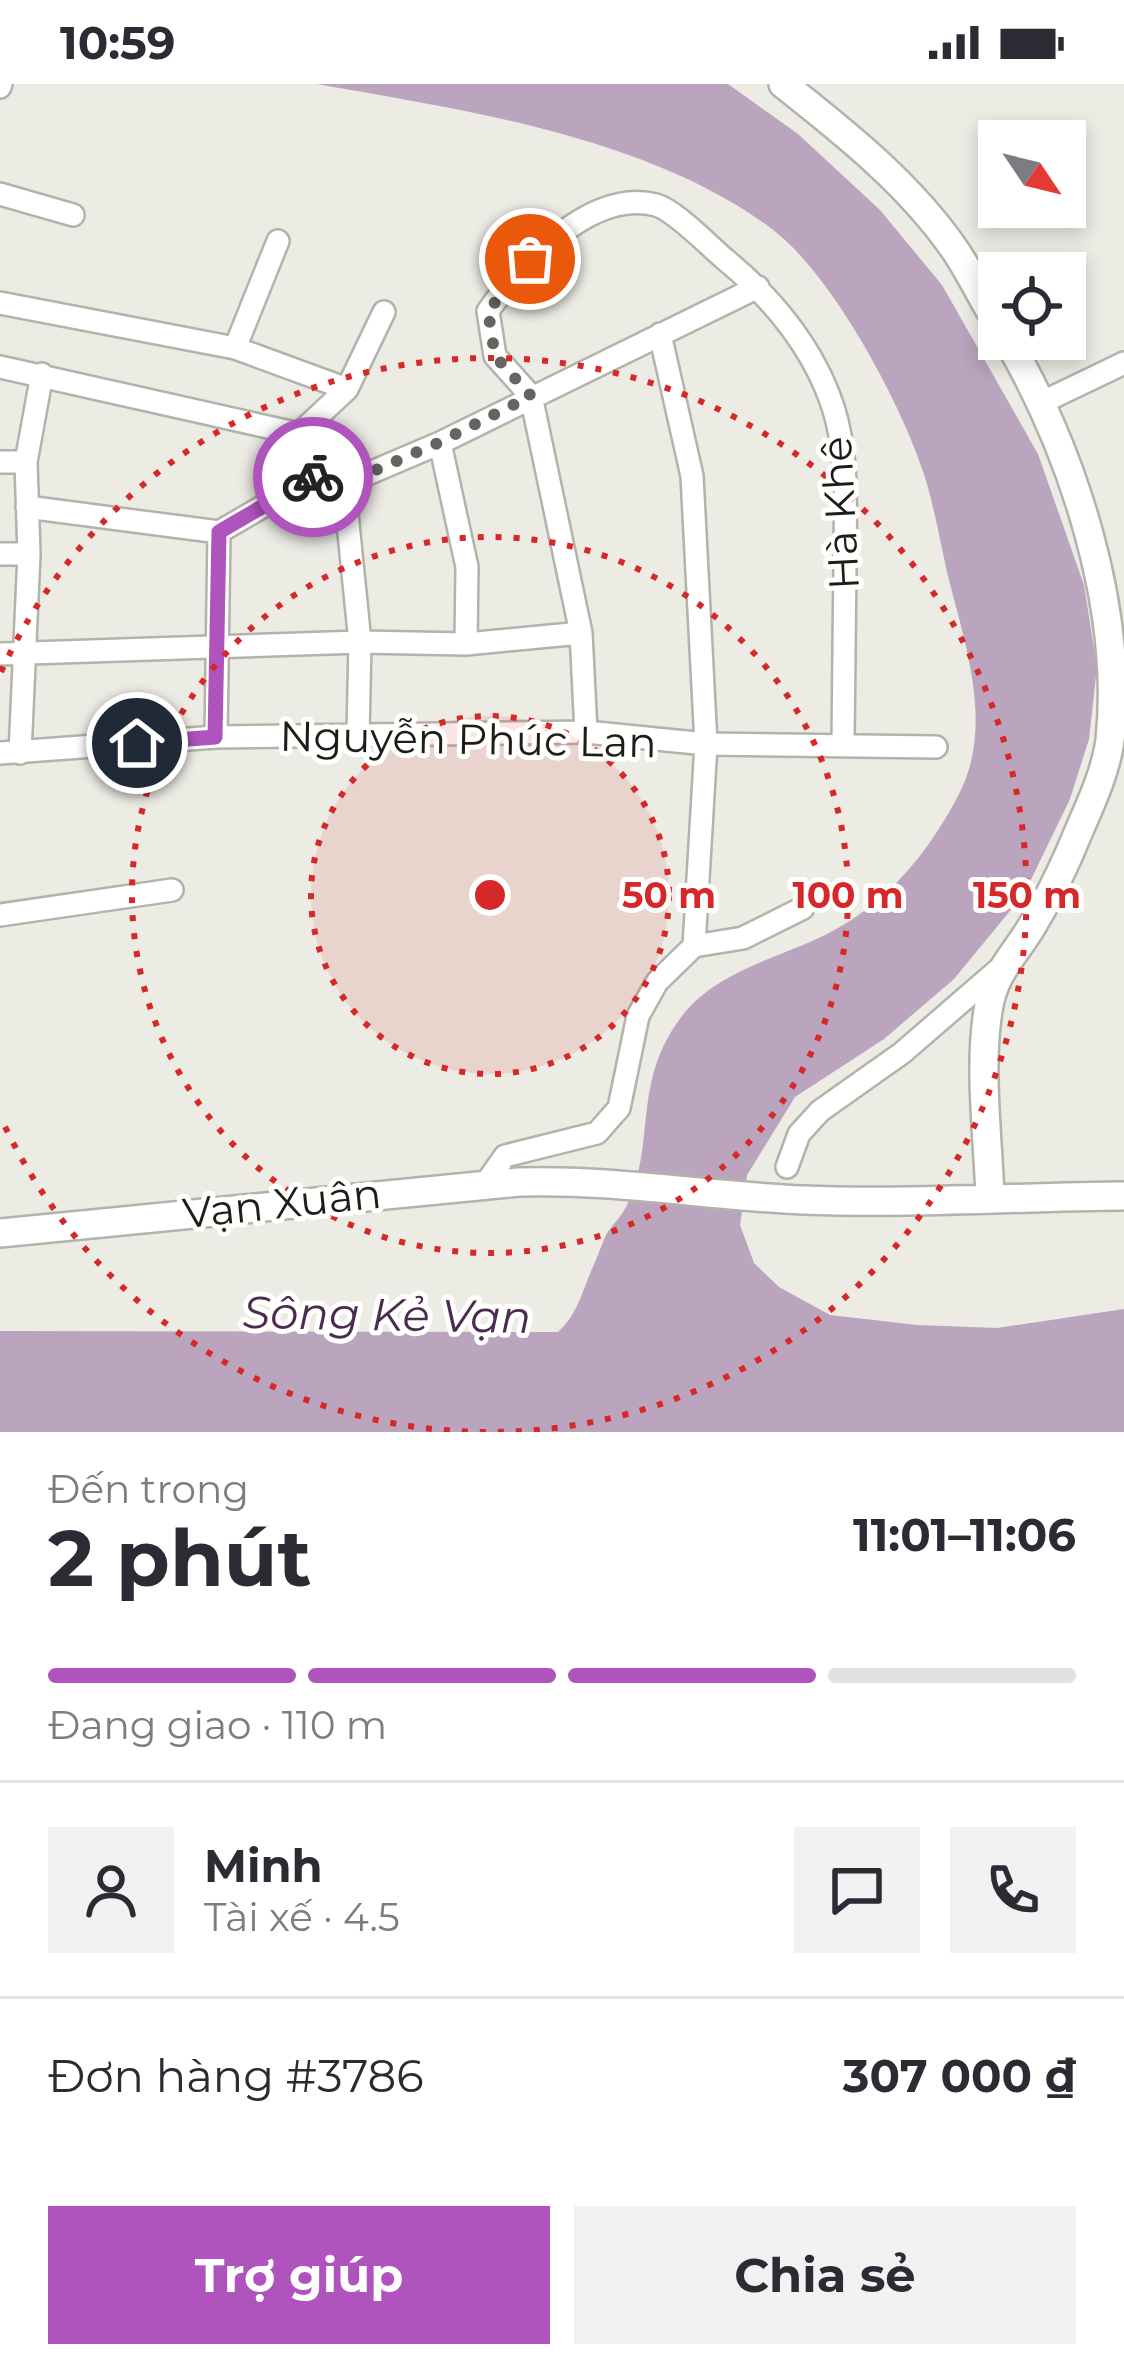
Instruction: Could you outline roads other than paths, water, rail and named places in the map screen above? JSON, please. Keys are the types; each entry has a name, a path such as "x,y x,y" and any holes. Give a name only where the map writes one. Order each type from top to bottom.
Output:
{"street":[{"path":"782,84 863,149 926,214 978,290"},
{"path":"0,194 73,215"},
{"name":"Hà Khê","path":"531,396 495,356 488,311 549,240 601,212 635,204 660,205 758,286 808,351 833,407 846,475 843,743"},
{"path":"235,348 278,241"},
{"path":"27,507 219,532 341,473 440,442 758,286"},
{"path":"0,303 235,348 347,389"},
{"path":"299,434 347,389 384,312"},
{"path":"660,334 692,476 706,744 694,946"},
{"path":"787,1167 799,1134 820,1111 902,1053 1000,968 1031,928 1068,857 1110,746 1116,689 1108,605 1082,507 1043,402 1019,360"},
{"path":"1043,402 1124,363"},
{"path":"0,367 299,434 327,448 341,473 361,642 358,734"},
{"path":"10,753 24,655 29,554 26,462 42,374"},
{"path":"531,396 580,633 586,732"},
{"path":"440,442 466,566 466,644"},
{"path":"0,461 26,462"},
{"path":"215,737 219,532"},
{"path":"0,554 29,554"},
{"path":"0,654 361,642 466,644 580,633"},
{"name":"Nguyễn Phúc Lan","path":"10,753 215,737 586,732 706,744 936,747"},
{"path":"0,915 172,890"},
{"path":"486,1183 505,1156 597,1132 619,1108 638,1016 657,982 694,946 743,938 803,908"},
{"path":"1000,968 989,1005 986,1052 990,1198 1124,1196"},
{"name":"Vạn Xuân","path":"0,1233 486,1183 565,1180 801,1199 956,1202 990,1198"}],"water label":[{"name":"Sông Kẻ Vạn","path":"387,1314"}]}
